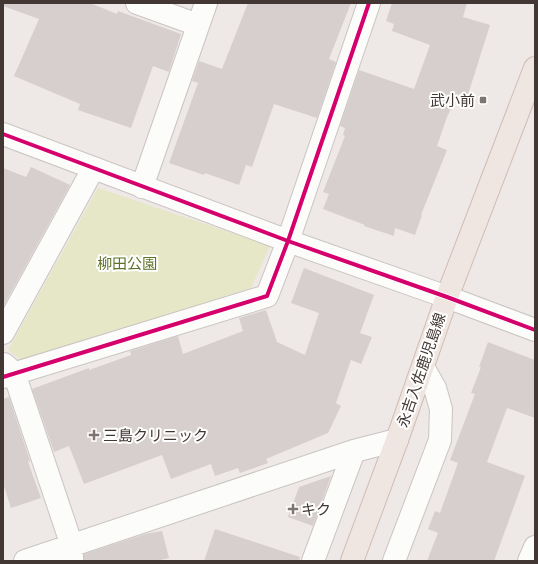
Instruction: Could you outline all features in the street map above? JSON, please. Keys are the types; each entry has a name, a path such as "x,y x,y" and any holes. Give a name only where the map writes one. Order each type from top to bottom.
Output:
{"main road":[{"name":"永吉入佐鹿児島線","path":"352,561 397,440 447,297 535,68"}],"street":[{"path":"137,3 198,25"},
{"path":"142,187 206,3"},
{"path":"72,554 7,371 267,296 288,241 369,3"},
{"path":"3,134 288,241 447,297 535,330"},
{"path":"3,333 93,169"},
{"path":"394,561 440,440 441,409 435,388 423,366"},
{"path":"26,561 72,554 354,451 397,440"},
{"path":"313,561 354,451"},
{"path":"529,561 535,547"}],"green space":[{"name":"柳田公園","path":"98,188 270,246 251,288 24,362 8,350"}],"building":[{"path":"3,3 90,3 117,14 118,11 181,34 169,72 153,66 131,128 78,110 80,104 14,76 39,19 3,6"},
{"path":"248,3 351,3 329,59 336,62 317,118 274,104 252,167 246,165 239,185 205,173 204,175 169,163 198,83 192,81 199,61 222,69"},
{"path":"392,3 467,3 463,17 490,25 465,104 455,100 447,117 437,146 447,150 421,215 415,235 395,228 394,236 364,226 365,225 323,209 329,194 323,192 345,136 343,135 345,128 340,126 359,70 414,89 430,45 392,31 394,24 386,21"},
{"path":"31,167 70,185 3,307 3,168 26,177"},
{"path":"304,268 374,295 360,333 372,337 361,364 351,360 336,403 341,406 328,433 266,459 268,463 240,473 238,468 215,476 211,464 171,479 162,455 84,484 69,446 54,452 32,389 89,368 89,370 131,355 130,351 178,336 183,354 243,331 239,318 266,310 277,342 305,355 319,313 291,303"},
{"path":"488,342 535,360 535,418 507,408 487,462 525,476 494,561 427,561 438,533 428,529 435,511 440,513 458,463 450,460 475,394 471,393 481,367 479,367"},
{"path":"9,397 30,461 28,462 41,498 11,508 3,483 3,399"},
{"path":"331,476 313,526 288,517 299,487"},
{"path":"215,529 300,557 299,561 204,561"},
{"path":"162,531 169,558 156,561 84,561 84,554 145,534"}],"cycle path":[{"path":"3,377 267,296 288,241 369,3"},
{"path":"3,134 288,241 447,297 535,330"}],"place":[{"name":"武小前","path":"483,100"},
{"name":"三島クリニック","path":"94,435"},
{"name":"キク","path":"293,509"}]}
